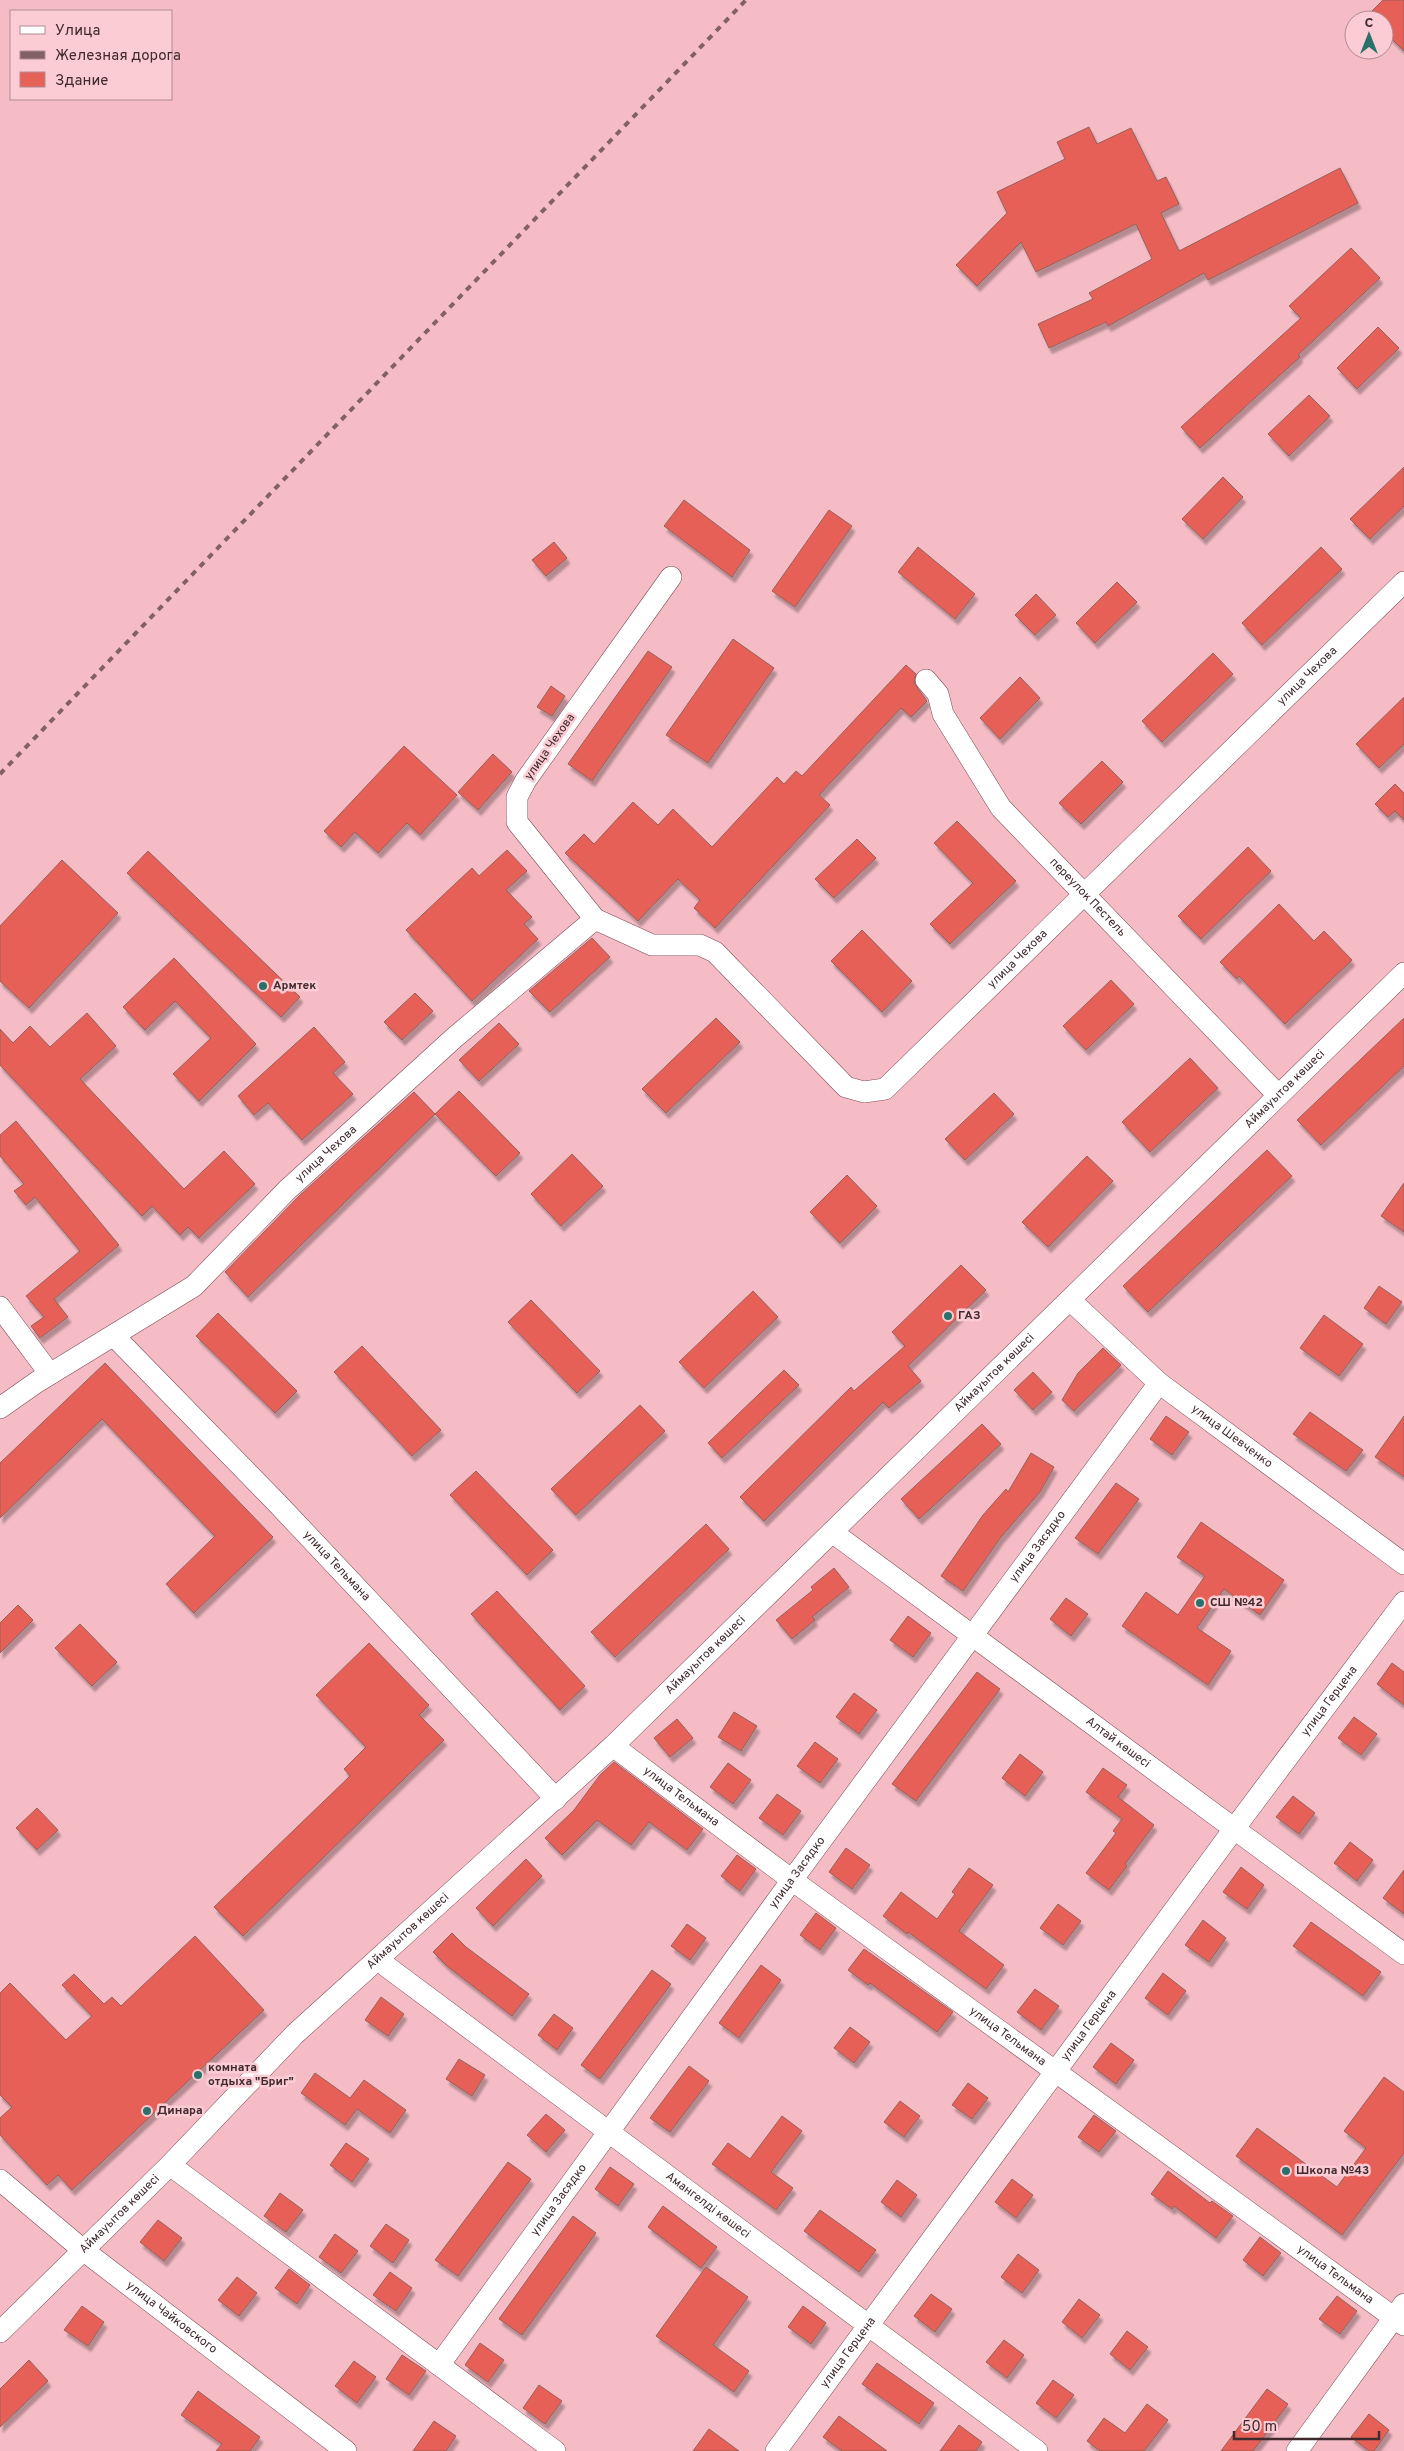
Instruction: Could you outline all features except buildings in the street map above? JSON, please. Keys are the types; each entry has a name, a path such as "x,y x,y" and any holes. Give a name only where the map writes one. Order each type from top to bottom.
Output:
{"street":[{"name":"улица Чехова","path":"671,577 526,780 517,797 517,822 595,919 652,945 700,945 714,952 846,1087 864,1092 885,1089 1085,896 1404,582"},
{"name":"переулок Пестель","path":"926,680 938,694 943,714 1001,808 1278,1095"},
{"name":"улица Чехова","path":"0,1408 50,1374 194,1286 287,1190 454,1038 595,919"},
{"name":"Аймауытов көшесі","path":"0,2332 170,2165 296,2034 613,1746 1404,974"},
{"name":"улица Шевченко","path":"1070,1300 1159,1383 1404,1564"},
{"path":"0,1307 50,1374"},
{"name":"улица Тельмана","path":"114,1336 277,1502 556,1799"},
{"name":"улица Засядко","path":"438,2365 792,1880 1159,1383"},
{"name":"Алтай көшесі","path":"832,1532 1404,1954"},
{"name":"улица Герцена","path":"776,2451 1234,1829 1404,1602"},
{"name":"улица Тельмана","path":"613,1746 792,1880 1056,2072 1401,2316"},
{"name":"Амангелді көшесі","path":"378,1960 1038,2451"},
{"path":"170,2165 555,2451"},
{"name":"улица Чайковского","path":"0,2180 83,2250 345,2451"},
{"path":"1297,2451 1401,2316"}],"railway":[{"path":"0,774 746,0"}],"place":[{"name":"Армтек","path":"263,986"},
{"name":"ГАЗ","path":"948,1316"},
{"name":"СШ №42","path":"1200,1603"},
{"name":"комната отдыха \"Бриг\"","path":"198,2075"},
{"name":"Динара","path":"147,2111"},
{"name":"Школа №43","path":"1286,2171"}]}
